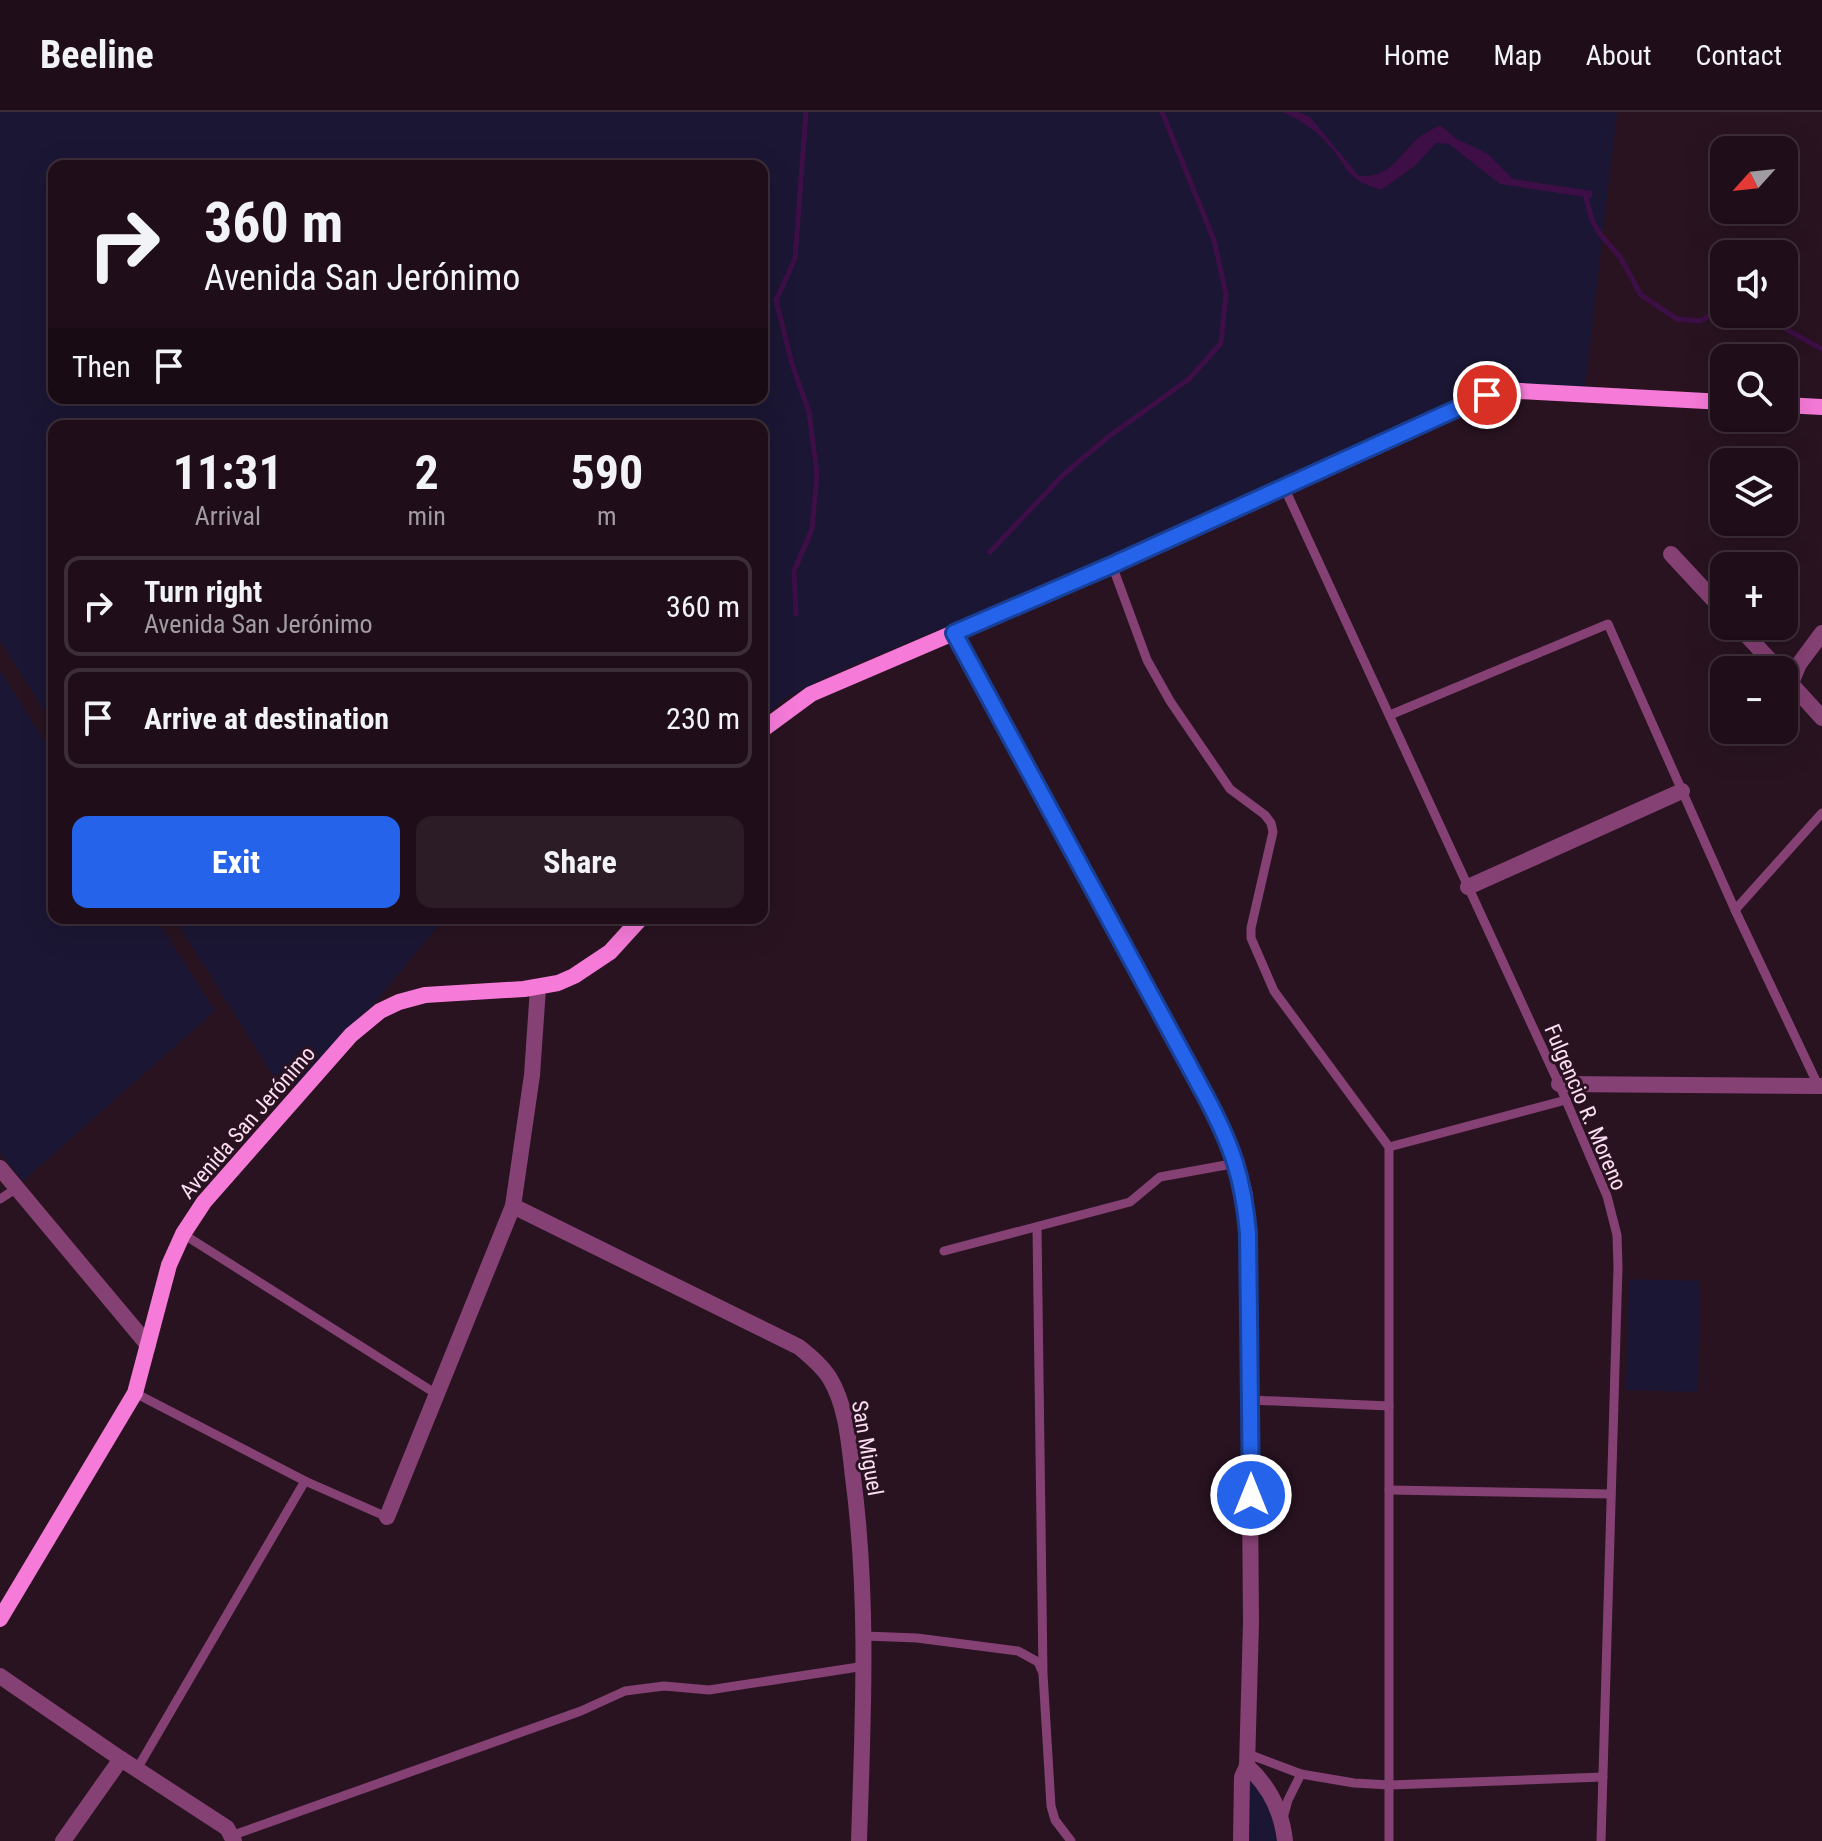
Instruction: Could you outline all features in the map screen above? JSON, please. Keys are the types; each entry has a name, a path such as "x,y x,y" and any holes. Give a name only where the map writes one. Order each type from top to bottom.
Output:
{"street":[{"path":"768,726 811,694 1112,565 1487,395 1521,391 1710,401"},
{"path":"1798,406 1822,407"},
{"path":"1671,554 1710,596"},
{"path":"954,633 1230,1142 1245,1195 1250,1400 1248,1760 1242,1777 1241,1841"},
{"path":"1798,663 1822,633"},
{"path":"1751,640 1766,656"},
{"path":"1798,691 1822,718"},
{"path":"1468,887 1682,791"},
{"name":"Avenida San Jerónimo","path":"0,1619 135,1393 169,1265 183,1234 204,1202 351,1035 380,1011 425,995 538,988 574,976 610,952 636,924"},
{"path":"387,1517 513,1206 532,1075 538,988"},
{"path":"1562,1092 1820,1086"},
{"path":"0,1168 148,1345"},
{"name":"San Miguel","path":"513,1206 799,1347 816,1360 830,1378 847,1431 859,1522 865,1636 859,1841"},
{"path":"0,1676 227,1828 233,1838"},
{"path":"63,1841 121,1759"},
{"path":"1248,1760 1268,1790 1282,1821 1285,1841"}],"lane":[{"name":"Fulgencio R. Moreno","path":"1284,487 1562,1092 1607,1196 1617,1235 1601,1841"},
{"path":"1112,565 1147,660 1170,701 1230,789 1271,823 1273,832 1251,928 1251,938 1269,983 1389,1147 1389,1841"},
{"path":"1390,715 1608,624 1735,910 1820,1086"},
{"path":"1735,910 1822,813"},
{"path":"1389,1147 1562,1092"},
{"path":"944,1251 1130,1202 1160,1177 1237,1163"},
{"path":"0,1199 17,1188"},
{"path":"1037,1227 1043,1674 1051,1806 1055,1820 1071,1841"},
{"path":"183,1234 438,1395"},
{"path":"135,1393 305,1481 387,1517"},
{"path":"1250,1400 1389,1406"},
{"path":"137,1769 305,1481"},
{"path":"1389,1490 1611,1494"},
{"path":"865,1636 917,1638 1018,1651 1038,1662 1043,1674"},
{"path":"233,1838 581,1711 625,1691 664,1686 709,1690 865,1666"},
{"path":"1248,1760 1301,1774 1354,1783 1390,1785 1603,1777"},
{"path":"1282,1821 1301,1774"}],"shaded area":[{"path":"0,112 1617,112 1585,389 1506,384 1480,390 1098,563 833,674 788,697 768,713 768,420 48,420 48,717 0,641"},
{"path":"1283,112 1298,112 1310,117 1359,176 1384,171 1419,138 1440,125 1457,139 1488,154 1513,179 1592,191 1592,198 1500,184 1449,144 1436,143 1415,166 1381,190 1359,181 1320,136"},
{"path":"0,670 48,746 48,924 160,924 215,1011 23,1181 0,1153"},
{"path":"178,924 439,924 373,1005 344,1031 295,1086 290,1088 280,1084"},
{"path":"1629,1279 1700,1281 1698,1392 1626,1390"},
{"path":"1249,1777 1269,1805 1279,1841 1247,1841"}],"waterway":[{"path":"796,614 794,571 812,529 817,474 809,412 792,364 776,300 795,259 806,112"},
{"path":"990,552 1064,474 1108,437 1189,379 1221,343 1226,294 1214,240 1162,112"},
{"path":"1585,194 1592,220 1620,257 1641,295 1677,319 1700,321 1710,316"},
{"path":"1784,328 1822,349"}],"route":[{"path":"1251,1495 1248,1233 1245,1195 1230,1142 954,633 1487,395"}]}
